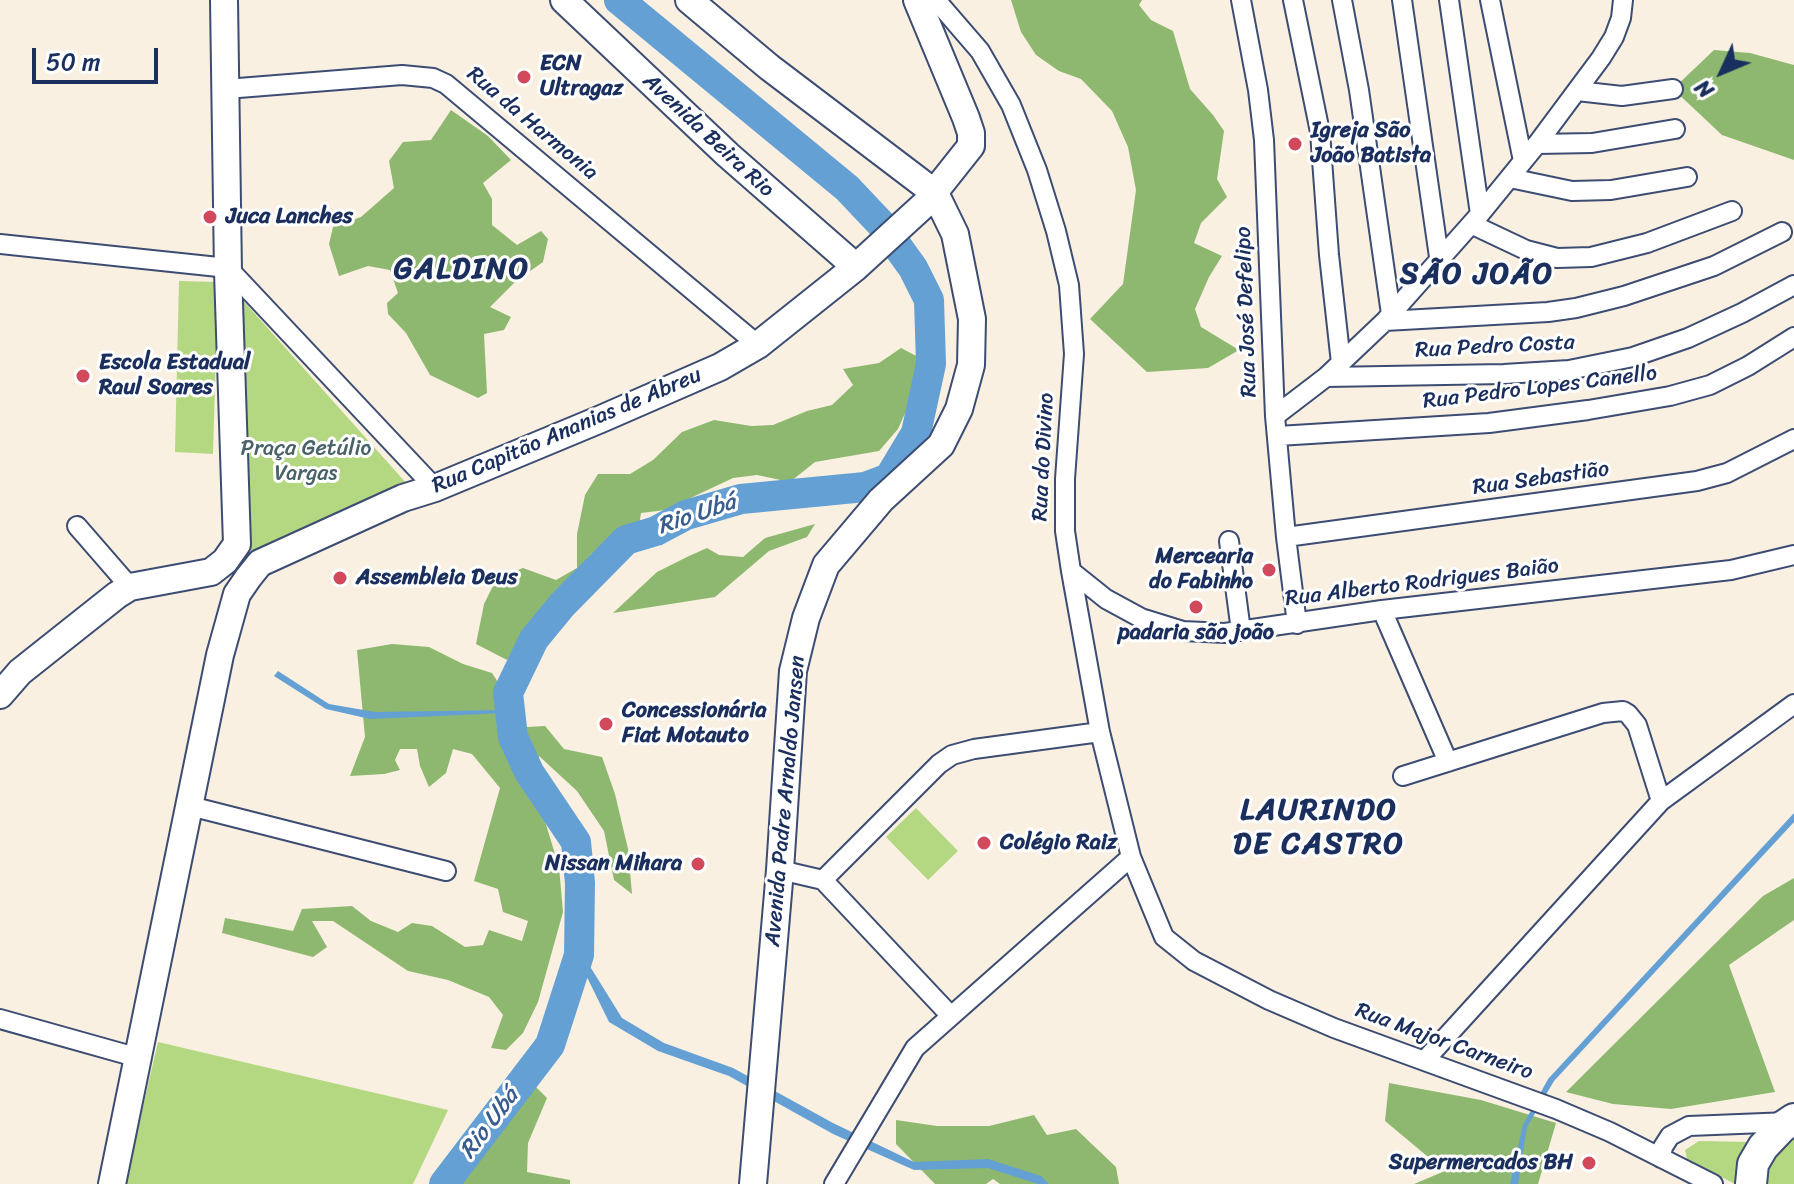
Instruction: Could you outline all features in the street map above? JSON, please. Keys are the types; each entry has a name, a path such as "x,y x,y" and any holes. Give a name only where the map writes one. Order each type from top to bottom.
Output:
{"main road":[{"path":"0,695 20,672 130,587 211,572 225,561 237,544 228,268 224,0"},
{"name":"Avenida Beira Rio","path":"564,0 728,155 862,261"},
{"path":"689,0 930,199"},
{"name":"Rua Capitão Ananias de Abreu","path":"260,563 403,498 435,488 688,382 758,345 862,261 930,199 968,152 972,140 966,118 917,0"},
{"name":"Avenida Padre Arnaldo Jansen","path":"753,1184 780,870 793,671 806,618 826,565 881,500 941,445 959,409 971,365 972,319 962,258 955,234 930,199"},
{"path":"112,1184 220,655 237,594 260,563 247,556 237,544"},
{"path":"211,572 231,580 237,594"},
{"path":"1751,1184 1753,1164 1763,1147 1792,1120"}],"street":[{"name":"Rua do Divino","path":"936,0 980,51 1011,105 1037,170 1069,285 1074,354 1065,479 1065,531 1100,732 1131,857 1164,937"},
{"name":"Rua José Defelipo","path":"1241,0 1264,140 1275,416 1297,624"},
{"path":"1293,0 1320,132 1341,363"},
{"path":"1342,0 1362,104 1388,318"},
{"path":"1402,0 1439,257"},
{"path":"1449,0 1475,219"},
{"path":"1490,0 1523,161"},
{"path":"1275,416 1326,377 1388,318 1510,178 1614,37 1623,0"},
{"name":"Rua da Harmonia","path":"226,89 402,75 433,78 446,84 758,345"},
{"path":"1577,91 1622,96 1673,89"},
{"path":"1537,144 1592,143 1675,129"},
{"path":"1510,178 1572,191 1611,190 1687,177"},
{"path":"1475,219 1526,250 1557,258 1591,257 1647,243 1732,211"},
{"path":"1388,318 1548,312 1576,308 1624,296 1714,266 1782,232"},
{"path":"0,244 228,268 435,488"},
{"name":"Rua Pedro Costa","path":"1326,377 1504,374 1569,370 1620,360 1688,338 1794,285"},
{"name":"Rua Pedro Lopes Canello","path":"1278,436 1489,423 1670,396 1710,385 1794,337"},
{"name":"Rua Sebastião","path":"1286,537 1697,481 1727,473 1794,439"},
{"path":"77,526 130,587"},
{"path":"1229,541 1241,631"},
{"name":"Rua Alberto Rodrigues Baião","path":"1071,571 1106,599 1141,618 1183,631 1241,631 1382,610 1731,570 1794,555"},
{"path":"1382,610 1448,762"},
{"path":"1425,1060 1661,801 1794,704"},
{"path":"1403,776 1603,713 1623,711 1637,725 1661,801"},
{"path":"823,880 939,764 952,755 974,749 1100,732"},
{"path":"190,806 446,871"},
{"path":"834,1184 915,1048 1131,857"},
{"path":"780,870 823,880 950,1015"},
{"name":"Rua Major Carneiro","path":"1164,937 1194,961 1269,1000 1334,1028 1556,1109 1610,1132 1713,1184"},
{"path":"0,1019 139,1058"},
{"path":"1661,1158 1670,1136 1689,1126 1792,1120"}],"green space":[{"path":"1011,0 1142,0 1139,5 1151,20 1173,31 1190,89 1224,131 1217,179 1227,197 1201,223 1194,243 1222,256 1195,309 1201,327 1239,350 1208,368 1147,372 1090,319 1123,284 1136,190 1128,147 1112,111 1081,79 1059,71 1036,55 1021,32"},
{"path":"1714,50 1750,53 1794,65 1794,160 1722,135 1673,89"},
{"path":"451,110 488,136 511,160 483,183 492,199 492,225 517,245 541,231 548,239 543,262 516,281 490,307 511,317 504,330 484,334 487,393 478,398 430,375 406,333 388,314 387,303 398,293 390,270 368,266 339,276 329,244 333,227 361,217 394,188 389,161 403,142 431,140"},
{"path":"179,281 218,282 213,454 175,452"},
{"name":"Praça Getúlio Vargas","path":"239,296 407,484 251,552"},
{"path":"901,348 920,358 910,402 898,429 879,451 815,462 790,482 757,475 733,478 665,510 641,513 639,525 591,554 507,660 476,644 484,604 497,578 523,568 556,580 577,568 577,534 585,495 598,474 630,474 653,460 682,432 714,420 751,426 773,425 832,405 853,385 843,369 879,363"},
{"path":"815,524 807,537 769,551 715,597 613,613 657,572 707,548 719,555 743,557 765,538"},
{"path":"392,644 429,647 463,664 492,673 527,727 545,726 564,749 602,757 615,794 628,849 632,894 614,880 604,831 577,791 539,756 530,799 544,818 559,867 563,912 538,1002 523,1033 506,1050 491,1048 503,1015 489,997 448,980 408,971 333,921 312,921 327,947 313,957 222,933 225,918 293,931 302,909 352,906 371,921 398,932 412,923 432,926 465,947 483,945 489,930 522,941 528,921 503,912 498,889 474,881 500,788 472,754 453,749 446,773 429,787 417,749 400,749 395,760 400,770 350,776 365,737 357,650"},
{"path":"916,808 958,851 928,880 886,837"},
{"path":"1794,878 1794,920 1729,965 1775,1092 1671,1109 1613,1104 1566,1092 1763,896"},
{"path":"158,1042 448,1110 413,1184 125,1184"},
{"path":"1389,1083 1481,1100 1556,1123 1538,1184 1414,1184 1445,1171 1385,1121"},
{"path":"533,1084 547,1098 528,1143 527,1172 570,1180 570,1184 462,1184 487,1126"},
{"path":"1034,1115 1047,1135 1076,1129 1116,1167 1119,1184 1000,1184 993,1179 986,1184 935,1184 896,1144 896,1120 937,1126 989,1126"},
{"path":"1794,1137 1794,1184 1767,1184 1764,1177 1768,1155 1783,1141"},
{"path":"1699,1141 1750,1142 1735,1184 1687,1159 1685,1150"}],"water":[{"path":"278,671 329,704 375,712 505,710 506,713 370,719 326,709 274,676"},
{"path":"1794,813 1794,822 1554,1081 1527,1127 1518,1184 1510,1184 1523,1125 1548,1079"},
{"path":"586,960 622,1018 664,1043 733,1068 833,1123 914,1162 988,1159 1041,1176 1049,1184 1038,1184 988,1168 914,1170 833,1134 729,1076 658,1051 609,1022 583,969"}],"waterway":[{"name":"Rio Ubá","path":"444,1184 550,1045 579,955 580,883 576,842 529,772 513,737 508,693 534,639 562,605 626,540 656,531 686,515 741,499 865,487 889,478 916,433 931,364 929,300 913,268 882,225 847,188 619,0"}],"place":[{"name":"ECN Ultragaz","path":"524,77"},
{"name":"Igreja São João Batista","path":"1295,144"},
{"name":"Juca Lanches","path":"210,217"},
{"name":"Escola Estadual Raul Soares","path":"83,376"},
{"name":"Mercearia do Fabinho","path":"1269,570"},
{"name":"Assembleia Deus","path":"340,578"},
{"name":"padaria são joão","path":"1196,607"},
{"name":"Concessionária Fiat Motauto","path":"606,724"},
{"name":"Colégio Raiz","path":"984,843"},
{"name":"Nissan Mihara","path":"698,864"},
{"name":"Supermercados BH","path":"1589,1163"}],"district":[{"name":"GALDINO","path":"462,270"},
{"name":"SÃO JOÃO","path":"1477,275"},
{"name":"LAURINDO DE CASTRO","path":"1319,828"}]}
